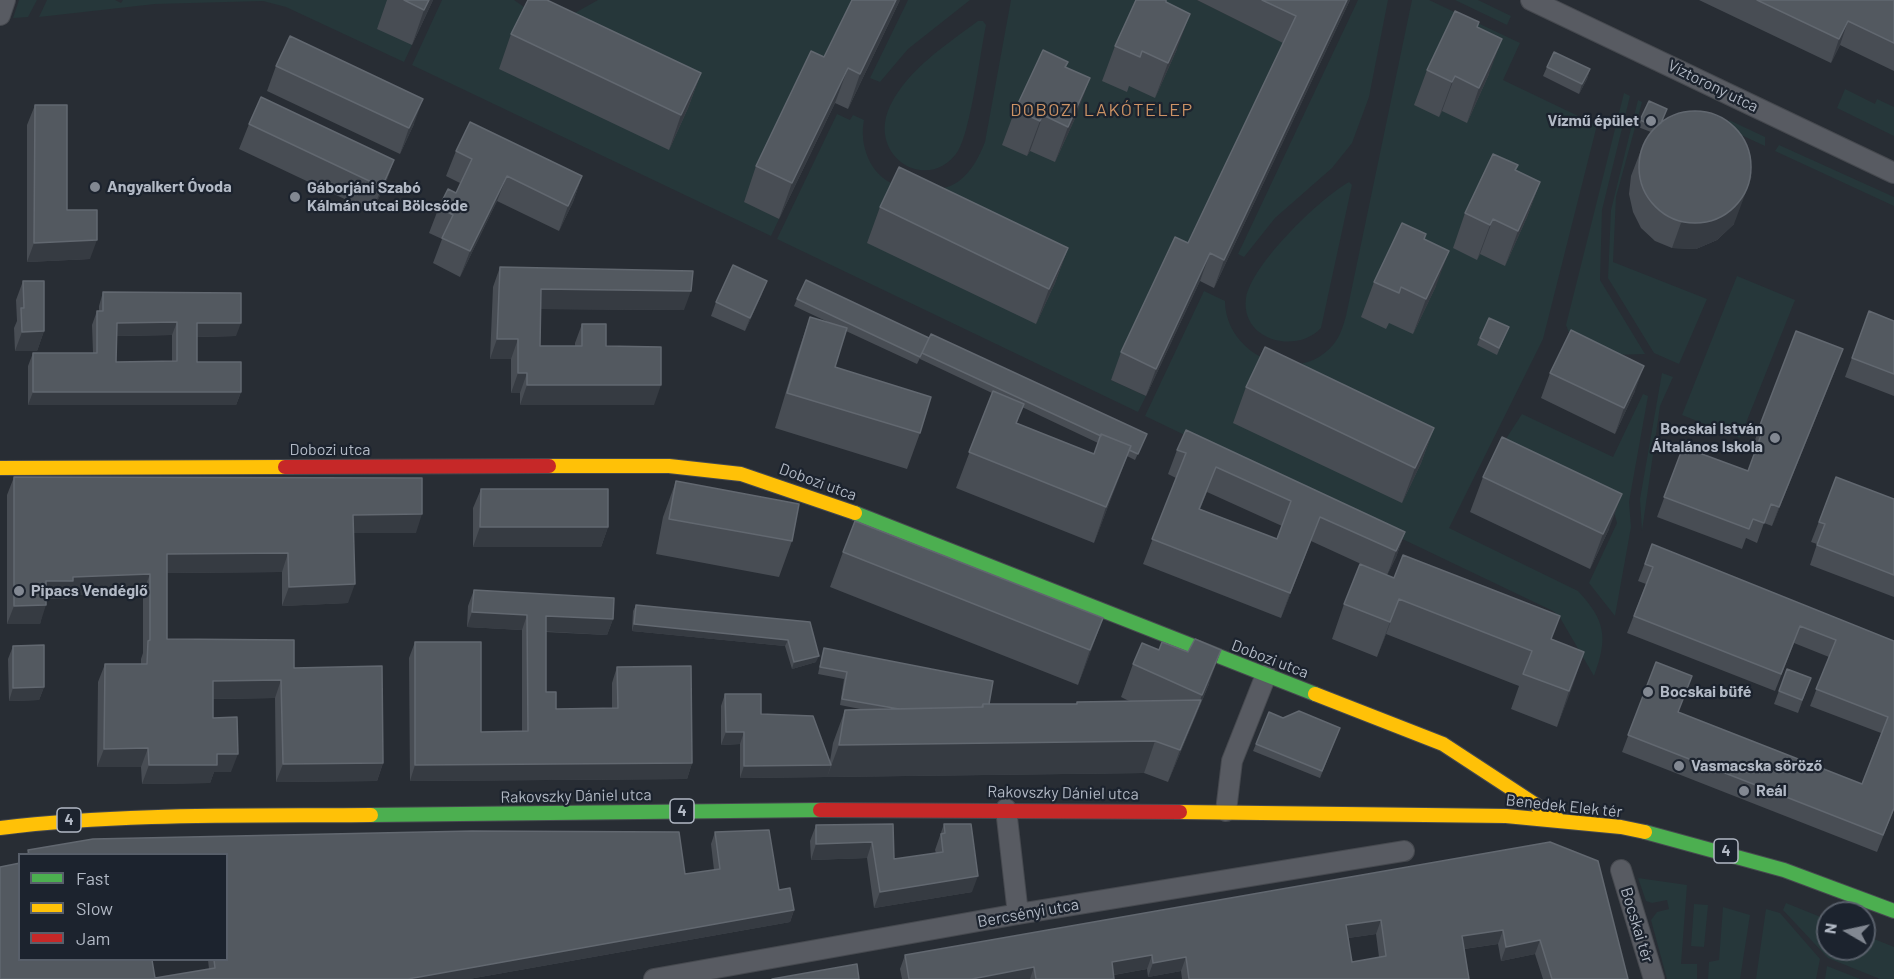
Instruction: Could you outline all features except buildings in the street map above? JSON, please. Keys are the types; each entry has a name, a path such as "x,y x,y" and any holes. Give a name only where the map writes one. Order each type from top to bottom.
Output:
{"main road":[{"name":"Dobozi utca","path":"0,468 669,466 723,471 797,491 1443,744 1559,820"},
{"name":"Rakovszky Dániel utca","path":"0,828 56,821 139,817 1006,809 1226,812"},
{"name":"Benedek Elek tér","path":"1226,812 1506,816 1621,827 1727,852 1890,909"}],"street":[{"path":"0,15 5,0"},
{"name":"Víztorony utca","path":"1531,0 1894,173"},
{"path":"1226,812 1232,761 1266,675"},
{"path":"1006,809 1018,914"},
{"name":"Bercsényi utca","path":"654,979 1018,914 1404,851"},
{"name":"Bocskai tér","path":"1621,870 1654,979"},
{"path":"1890,909 1894,889"}],"shaded area":[{"path":"19,0 37,0 28,17 13,18"},
{"path":"47,0 115,0 121,3 123,0 390,0 412,45 404,62 286,7 263,1 155,4 39,17"},
{"path":"442,0 514,0 527,9 573,14 598,0 856,0 812,92 744,201 779,219 771,236 412,65"},
{"path":"908,0 970,0 908,49 880,82 870,78"},
{"path":"1011,0 1197,0 1263,33 1306,0 1178,271 1111,380 1146,396 1138,412 777,239 837,114 850,120 853,115 864,120 863,139 868,158 879,175 887,181 902,187 935,189 950,186 968,173 985,142"},
{"path":"1358,0 1388,0 1369,97 1352,143 1332,168 1275,218 1244,257 1238,254"},
{"path":"1412,0 1429,0 1520,43 1503,80 1597,125 1543,339 1449,528 1578,591 1594,612 1602,630 1601,651 1594,676 1559,616 1553,611 1145,416 1204,291 1225,301 1228,320 1237,336 1249,350 1265,359 1283,364 1301,364 1318,358 1335,342 1346,316"},
{"path":"1455,0 1478,0 1511,16 1507,25"},
{"path":"978,21 983,21 986,25 971,109 958,151 946,164 932,170 917,170 904,164 893,154 886,141 885,124 890,106 917,69"},
{"path":"1845,89 1875,104 1877,99 1894,107 1894,136 1837,108"},
{"path":"1624,93 1630,96 1602,210 1600,280 1645,354 1612,355 1570,335 1566,325"},
{"path":"1638,100 1642,102 1616,197 1613,262 1707,299 1679,364 1654,353 1608,278 1611,210"},
{"path":"1729,120 1765,137 1765,146 1726,128"},
{"path":"1779,145 1894,197 1894,206 1775,151"},
{"path":"1349,182 1352,185 1321,328 1298,341 1272,339 1252,324 1246,312 1246,298 1251,284 1260,268 1288,234 1336,190"},
{"path":"1737,276 1795,300 1740,438 1682,415"},
{"path":"1662,373 1673,377 1660,406 1642,531 1640,499"},
{"path":"1643,394 1648,396 1629,502 1631,527 1615,616 1589,583 1617,523 1614,512 1500,448 1522,414 1613,457"},
{"path":"1638,878 1687,885 1681,964 1697,964 1697,979 1667,979 1651,920 1657,912 1669,909 1667,900 1652,903 1646,901"},
{"path":"1786,903 1816,915 1816,945 1783,910"},
{"path":"1694,904 1708,905 1704,947 1691,946"},
{"path":"1723,907 1750,915 1740,979 1708,979 1709,962 1719,960"},
{"path":"1766,909 1780,913 1816,954 1816,961 1820,961 1816,979 1756,979"},
{"path":"1876,940 1894,947 1894,979 1880,979 1835,961 1876,961"},
{"path":"1827,966 1860,979 1825,979"}],"traffic: fast":[{"path":"855,513 1315,694"},
{"path":"371,815 820,810"},
{"path":"1645,832 1784,870 1894,911"}],"traffic: slow":[{"path":"549,466 669,466 741,474 855,513"},
{"path":"0,468 285,467"},
{"path":"1315,694 1443,744 1559,820"},
{"path":"1180,812 1506,816 1621,827 1645,832"},
{"path":"0,828 139,818 371,815"}],"traffic: jam":[{"path":"285,467 549,466"},
{"path":"820,810 1180,812"}],"place":[{"name":"Vízmű épület","path":"1651,121"},
{"name":"Angyalkert Óvoda","path":"95,187"},
{"name":"Gáborjáni Szabó Kálmán utcai Bölcsőde","path":"295,197"},
{"name":"Bocskai István Általános Iskola","path":"1775,438"},
{"name":"Pipacs Vendéglő","path":"19,591"},
{"name":"Bocskai büfé","path":"1648,692"},
{"name":"Vasmacska söröző","path":"1679,766"},
{"name":"Reál","path":"1744,791"}],"district":[{"name":"DOBOZI LAKÓTELEP","path":"1102,110"}]}
